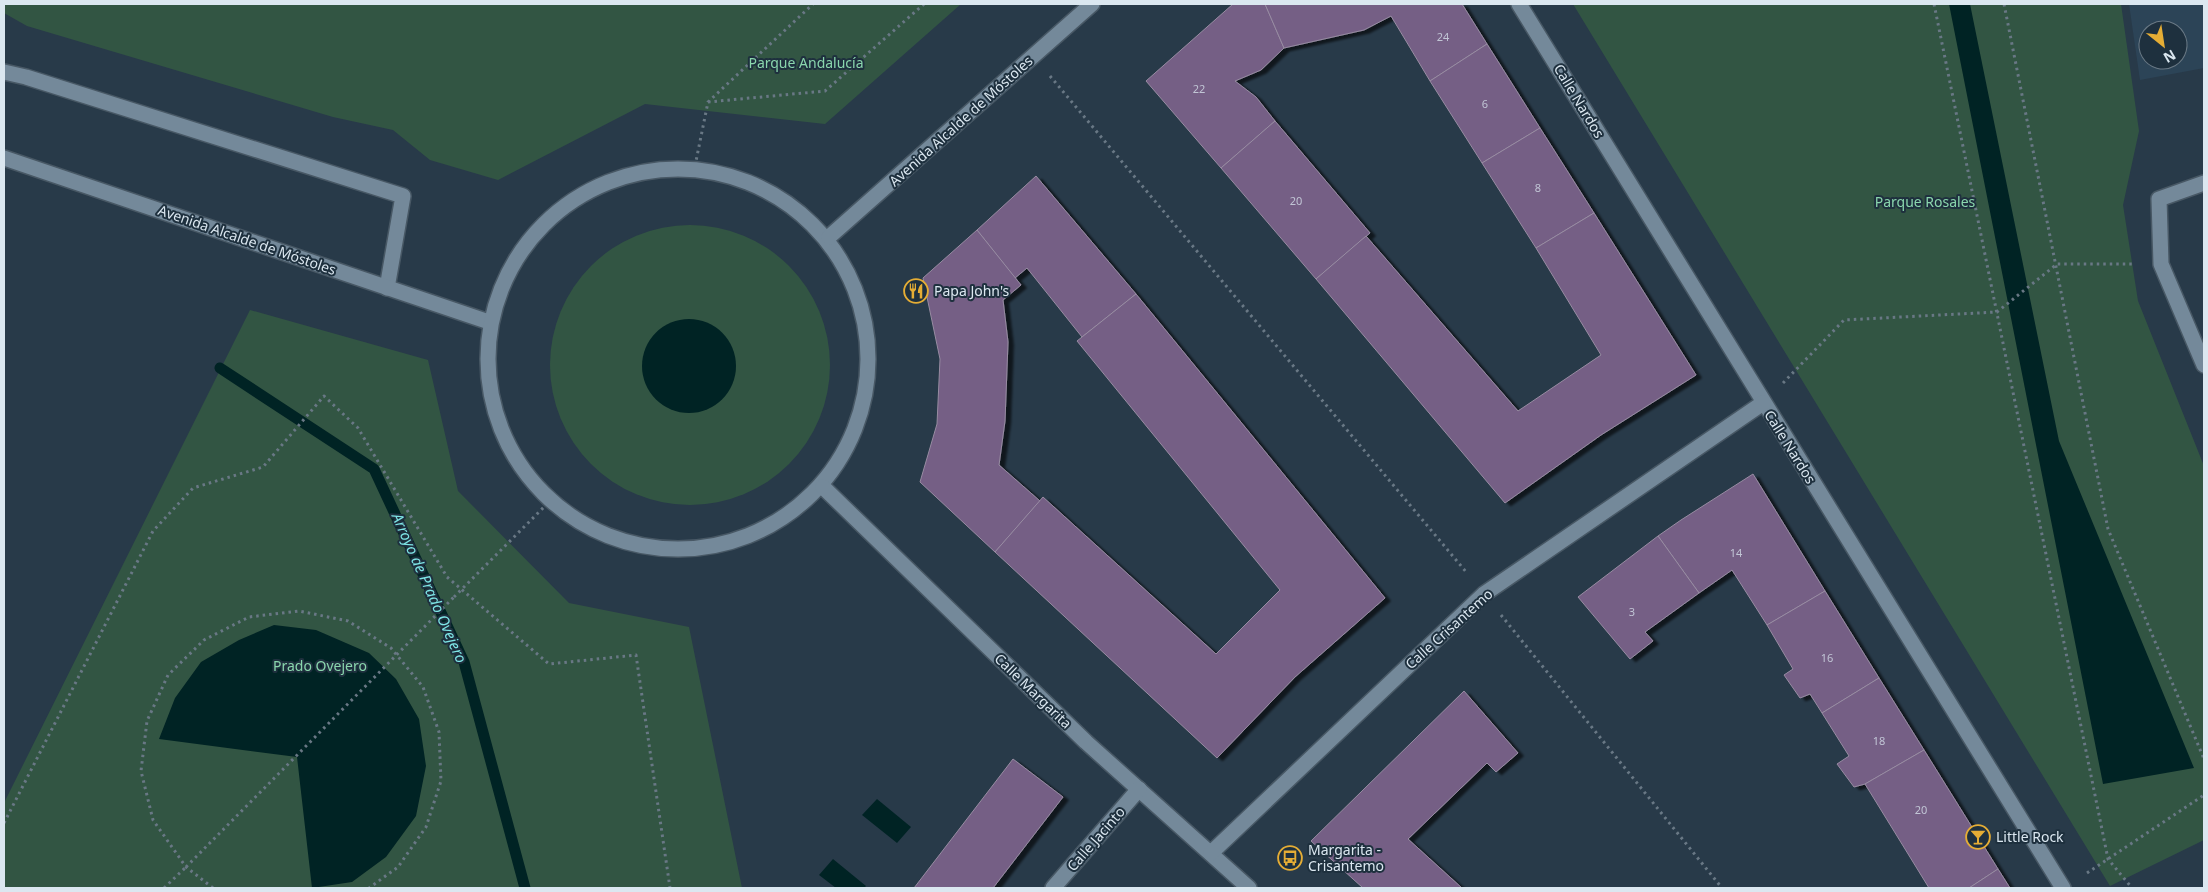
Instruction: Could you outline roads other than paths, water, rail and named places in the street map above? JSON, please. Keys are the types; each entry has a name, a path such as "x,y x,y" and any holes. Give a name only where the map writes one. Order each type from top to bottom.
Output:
{"street":[{"name":"Avenida Alcalde de Móstoles","path":"829,237 1092,4"},
{"name":"Calle Nardos","path":"1519,4 2063,888"},
{"path":"4,72 35,80 403,196 387,288"},
{"name":"Avenida Alcalde de Móstoles","path":"4,158 490,322"},
{"path":"695,166 769,188 829,237 868,318 865,408 823,487 762,532 689,551 614,540 549,502 509,450 488,388 490,322 515,258 562,206 625,174 695,166"},
{"path":"2204,183 2159,199 2161,264 2204,365"},
{"name":"Calle Crisantemo","path":"1211,853 1484,594 1763,403"},
{"name":"Calle Margarita","path":"823,487 1086,742 1249,888"},
{"name":"Calle Jacinto","path":"1053,888 1139,789"}],"waterway":[{"name":"Arroyo de Prado Ovejero","path":"220,368 374,469 464,662 525,888"}],"place":[{"name":"Papa John's","path":"916,291"},
{"name":"Little Rock","path":"1978,837"},
{"name":"Margarita - Crisantemo","path":"1290,858"}],"park label":[{"name":"Parque Andalucía","path":"806,63"},
{"name":"Parque Rosales","path":"1925,202"},
{"name":"Prado Ovejero","path":"320,666"}]}
